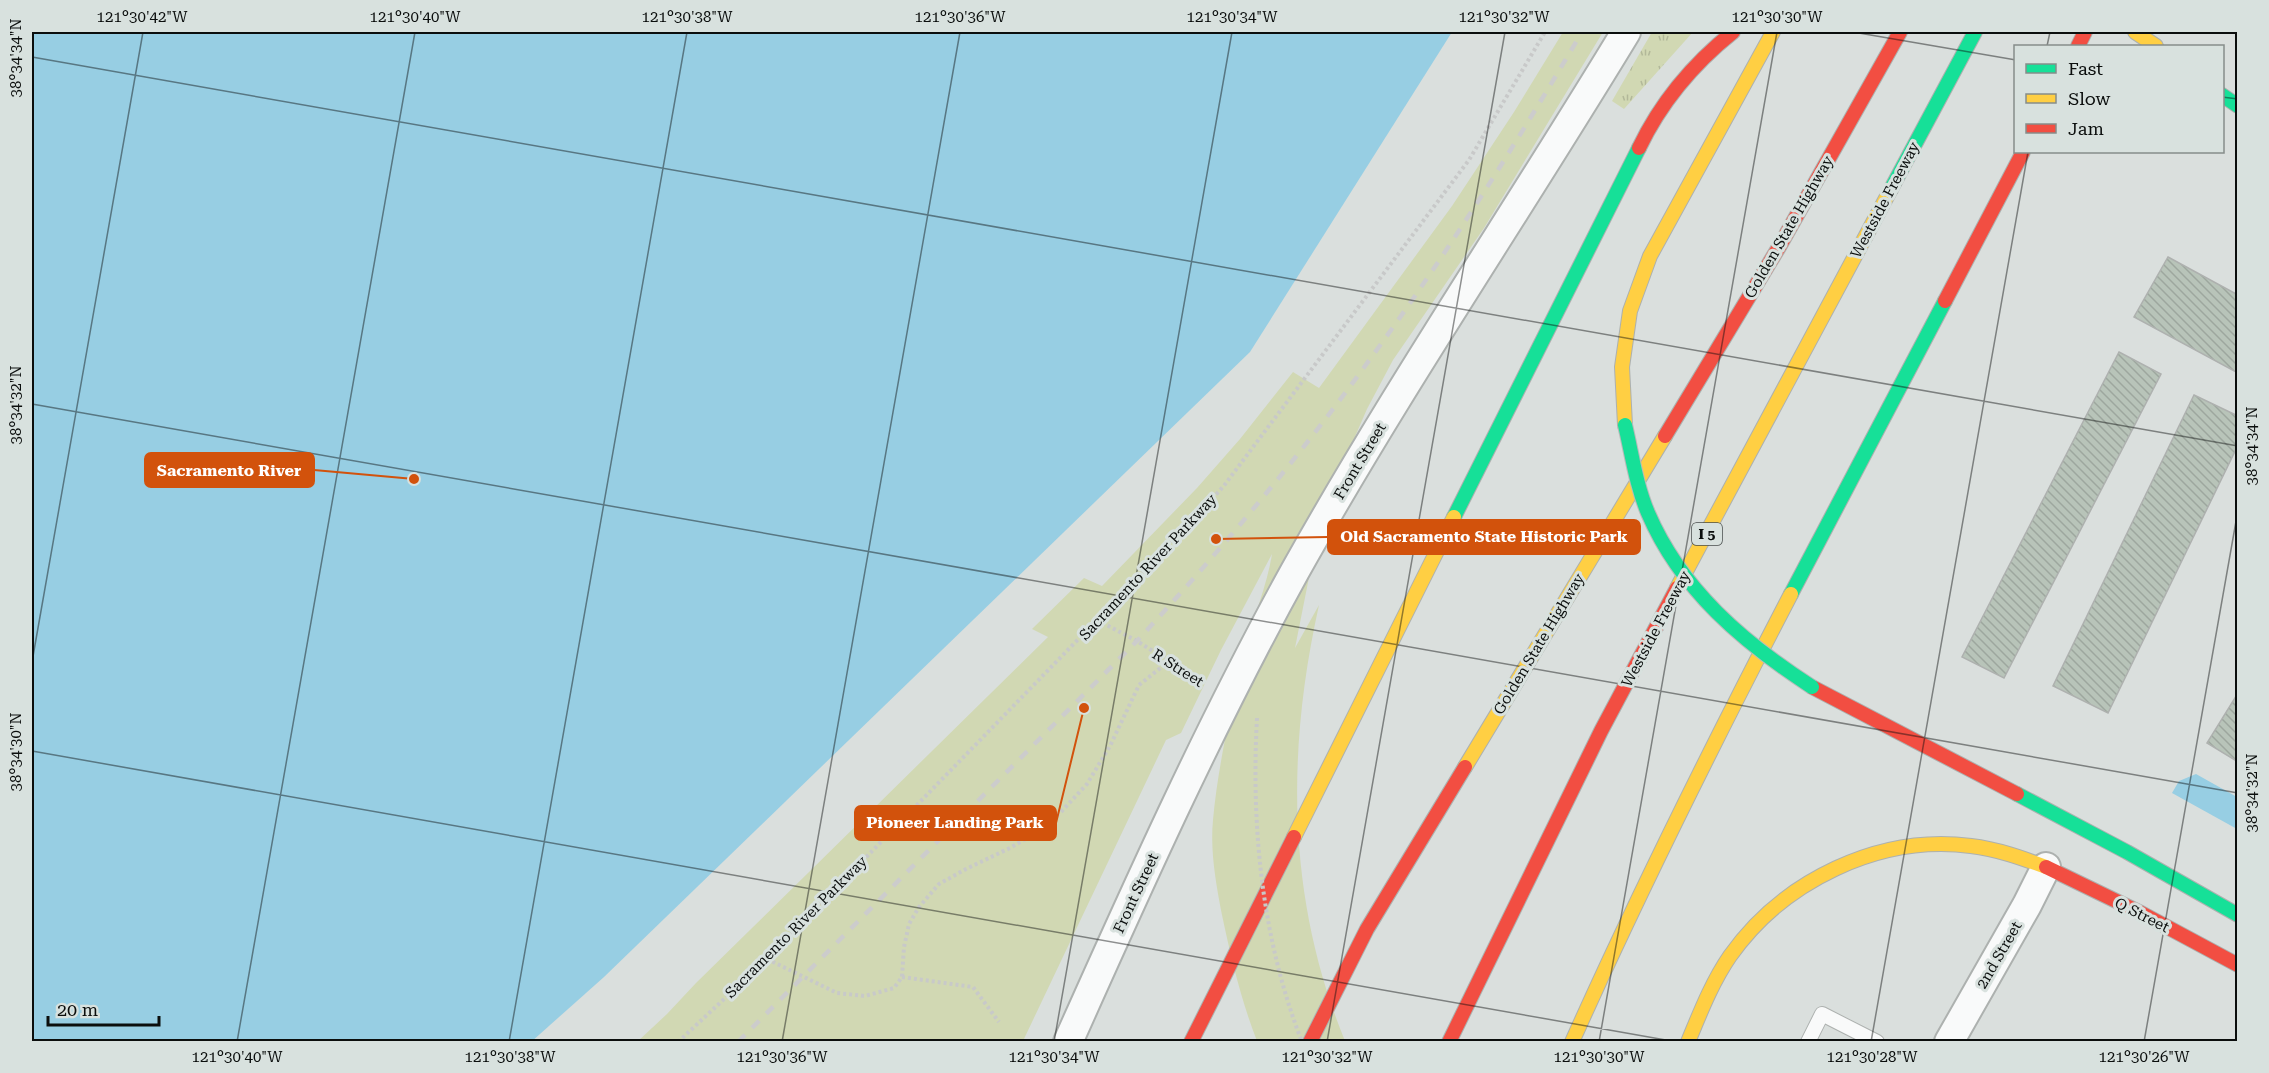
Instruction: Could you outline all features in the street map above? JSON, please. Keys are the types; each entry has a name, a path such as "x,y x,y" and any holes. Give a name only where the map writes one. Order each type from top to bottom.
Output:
{"main road":[{"path":"1191,1041 1648,129 1675,87 1705,53 1733,32"},
{"path":"1773,32 1650,256 1630,310 1622,367 1624,425 1648,514 1673,560 1720,618 1777,666 1812,687 2127,852 2238,915"},
{"name":"Golden State Highway","path":"1310,1041 1367,929 1779,247 1900,32"},
{"name":"Westside Freeway","path":"1449,1041 1601,731 1975,32"},
{"path":"2135,32 2154,45"},
{"path":"2224,96 2238,106"},
{"path":"1572,1041 1704,761 2022,153"},
{"name":"Q Street","path":"1688,1041 1707,996 1731,955 1756,924 1820,876 1881,851 1932,844 1959,844 1990,849 2046,867 2141,913 2238,965"},
{"path":"1204,1041 1228,966"}],"street":[{"name":"Front Street","path":"1068,1041 1228,699 1297,567 1377,431 1626,32"},
{"name":"2nd Street","path":"1949,1041 2027,905 2046,867"}],"lane":[{"path":"1808,1041 1822,1014 1877,1041"}],"path":[{"name":"Sacramento River Parkway","path":"678,1041 767,959 1223,487 1469,160 1545,32"},
{"name":"R Street","path":"1097,620 1137,641 1257,718 1255,806 1262,886 1267,921 1281,982 1302,1041"},
{"path":"767,959 837,993 865,996 894,988 902,977 909,924 919,907 939,884 1034,834 1060,813 1087,784 1110,746 1139,686 1168,662"},
{"path":"902,977 973,987 999,1022"}],"green space":[{"path":"1563,32 1603,32 1484,228 1393,360 1367,409 1347,455 1316,542 1295,648 1319,605 1308,660 1301,716 1297,771 1298,825 1303,880 1312,934 1326,988 1345,1041 1257,1041 1233,963 1216,879 1212,832 1222,756 1245,650 1272,554 1221,650 1181,733 1166,740 1023,1041 801,1042 796,1039 793,1042 637,1042 1048,637 1032,629 1084,578 1102,586 1197,488 1240,439 1293,372 1319,388 1452,206"},
{"path":"1652,32 1693,32 1624,109 1612,101"}],"water":[{"path":"32,32 1452,32 1250,352 604,977 531,1042 32,1041"},
{"path":"2196,774 2237,797 2237,829 2172,793 2179,781"}],"building":[{"path":"2168,257 2238,295 2238,373 2134,317"},
{"path":"2119,352 2161,374 2004,678 1962,657"},
{"path":"2194,395 2238,416 2238,445 2108,713 2053,686"},
{"path":"2238,693 2237,722 2238,762 2207,743"}],"railway":[{"path":"738,1042 1137,641 1260,501 1346,392 1429,276 1507,155 1582,32"}],"traffic: fast":[{"path":"1891,189 1975,32"},
{"path":"2224,96 2238,106"},
{"path":"1454,517 1639,148"},
{"path":"1791,594 1945,301"},
{"path":"1625,425 1637,480 1648,513 1678,566 1696,590 1739,633 1812,687"},
{"path":"2017,794 2127,852 2238,915"}],"traffic: slow":[{"path":"1625,425 1622,367 1630,311 1650,256 1773,32"},
{"path":"2135,32 2154,45"},
{"path":"1677,588 1891,189"},
{"path":"1465,767 1665,436"},
{"path":"1294,837 1454,517"},
{"path":"1572,1042 1678,816 1791,594"},
{"path":"1688,1042 1718,976 1730,956 1752,929 1777,905 1805,885 1836,868 1868,856 1902,848 1936,844 1990,849 2046,867"}],"traffic: jam":[{"path":"1639,148 1657,115 1679,85 1718,44 1733,32"},
{"path":"1665,436 1779,247 1900,32"},
{"path":"2078,45 2085,32"},
{"path":"1945,301 2022,153"},
{"path":"1449,1042 1601,731 1677,588"},
{"path":"1812,687 2017,794"},
{"path":"1310,1042 1367,929 1465,767"},
{"path":"1191,1042 1294,837"},
{"path":"2046,867 2141,913 2238,965"}],"place":[{"name":"Sacramento River","path":"414,479"},
{"name":"Old Sacramento State Historic Park","path":"1216,539"},
{"name":"Pioneer Landing Park","path":"1084,708"}]}
